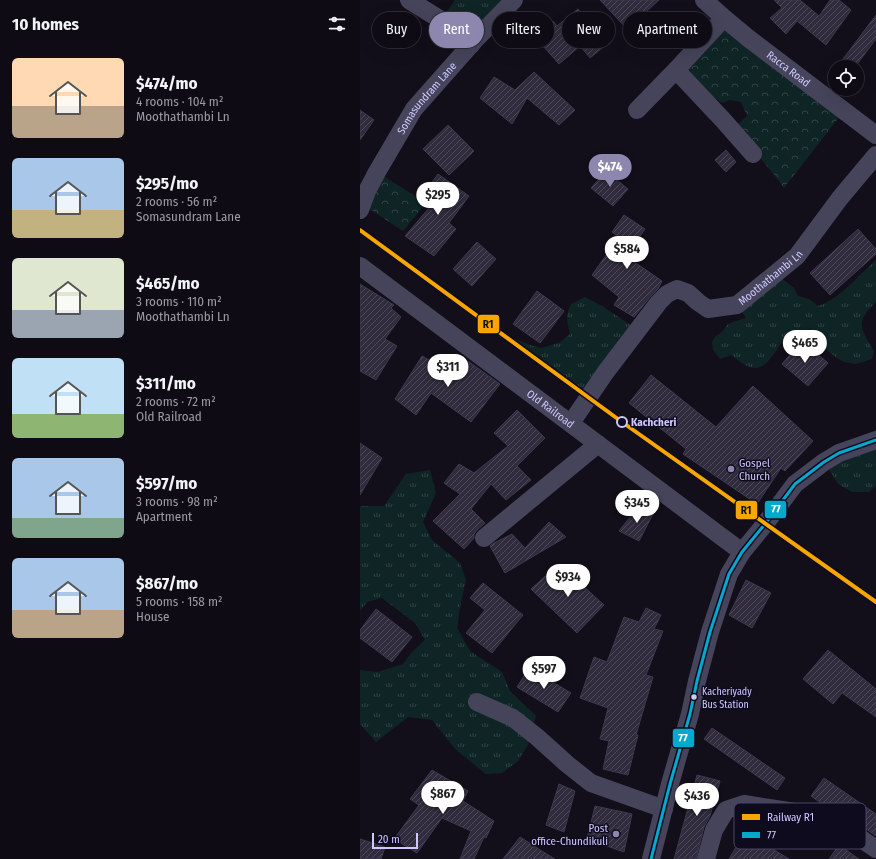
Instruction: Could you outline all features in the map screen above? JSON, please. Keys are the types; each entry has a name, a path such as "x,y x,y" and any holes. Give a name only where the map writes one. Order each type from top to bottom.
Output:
{"street":[{"path":"409,0 429,12"},
{"name":"Somasundram Lane","path":"484,31 514,0"},
{"name":"Racca Road","path":"704,0 754,43 876,135"},
{"path":"637,110 724,18"},
{"name":"Somasundram Lane","path":"360,210 367,191 377,172 414,109 468,48"},
{"path":"676,70 753,154"},
{"name":"Moothathambi Ln","path":"571,423 605,373 650,313 667,294 677,289 688,293 708,308 737,305 797,256 840,198 876,155"},
{"name":"Old Railroad","path":"360,266 742,552"},
{"path":"651,859 690,714 710,632 729,574 742,552 795,484 824,462 839,453 876,440"},
{"path":"484,538 598,444"},
{"path":"477,702 513,718 591,783 664,809"},
{"path":"706,859 714,830 726,810 734,807"},
{"path":"866,842 876,849"}],"green space":[{"path":"455,0 514,0 502,12 492,12 492,23 484,31 484,12 447,12"},
{"path":"724,18 844,111 784,188 752,148 737,125 747,116 741,102 730,100 722,103 702,89 679,83 703,48 712,48 712,35"},
{"path":"377,172 426,203 403,231 360,203"},
{"path":"876,260 876,302 869,309 862,320 863,331 874,351 872,359 856,364 844,362 817,342 795,332 783,341 767,363 756,368 745,365 731,355 720,359 713,350 712,342 715,337 722,332 727,325 746,318 742,312 776,274 794,288 798,296 809,299 818,306 842,292"},
{"path":"585,297 602,306 638,330 589,397 512,341 516,339 541,348 559,343 570,334 567,319 571,304"},
{"path":"875,446 876,486 869,492 852,492 838,484 828,468 839,453"},
{"path":"430,470 436,493 423,522 432,540 460,563 466,580 457,628 470,651 502,672 510,691 536,716 528,745 518,761 502,773 486,774 455,749 432,720 408,717 376,742 360,724 360,670 378,672 403,664 412,652 425,640 415,623 382,598 367,602 360,611 360,506 384,506 406,474"}],"building":[{"path":"600,0 659,0 646,12 623,12 623,25 615,16 615,12 611,12"},
{"path":"774,0 800,0 819,16 830,0 839,0 851,10 826,45 797,21 786,34 770,18 782,8"},
{"path":"876,15 876,39 860,60 842,60"},
{"path":"554,22 557,26 562,22 562,48 578,48 559,64 545,48 554,48"},
{"path":"582,48 602,48 590,58"},
{"path":"534,72 575,110 559,125 527,98 512,124 480,98 494,77 515,90"},
{"path":"360,110 374,120 360,140"},
{"path":"448,125 474,151 449,175 423,149"},
{"path":"726,150 736,162 726,172 715,160"},
{"path":"606,171 628,189 613,206 591,188"},
{"path":"438,174 469,196 449,223 456,229 434,256 405,236 435,201 424,193"},
{"path":"624,215 645,229 629,252 636,257 633,261 662,281 658,289 634,317 614,305 619,297 592,275 619,237 612,232"},
{"path":"858,229 876,249 876,254 830,295 810,273"},
{"path":"477,242 496,259 472,286 453,269"},
{"path":"360,284 394,305 391,308 401,317 385,339 397,346 376,380 360,371"},
{"path":"537,291 564,311 540,343 513,324"},
{"path":"802,341 828,363 808,386 782,364"},
{"path":"422,356 457,375 468,361 500,384 471,422 431,393 416,415 395,399"},
{"path":"651,375 716,427 753,386 813,441 785,471 781,468 757,504 683,454 686,449 629,403"},
{"path":"517,410 545,438 517,466 531,480 506,500 491,484 471,509 485,523 477,530 474,534 474,538 464,549 433,521 460,494 444,483 459,464 474,473 508,446 494,433"},
{"path":"360,443 382,458 360,495"},
{"path":"638,507 653,514 639,541 619,531"},
{"path":"549,522 566,537 505,573 490,546 512,534 525,548"},
{"path":"559,564 604,605 577,633 531,589"},
{"path":"746,580 771,593 752,628 729,615"},
{"path":"483,583 523,615 492,653 466,633 485,610 470,598"},
{"path":"646,608 661,615 654,629 663,631 646,675 653,677 636,735 638,735 628,775 603,769 609,741 600,739 608,708 580,698 594,657 607,662 624,617 639,622"},
{"path":"376,609 412,637 392,662 360,638 360,630"},
{"path":"828,650 876,689 876,717 842,693 833,704 803,679"},
{"path":"529,668 571,693 558,712 517,687"},
{"path":"712,728 785,778 777,790 704,739"},
{"path":"432,770 468,791 463,801 494,821 486,838 484,837 474,859 460,859 471,831 442,818 417,853 394,839 419,805 410,799"},
{"path":"697,775 720,781 710,816 704,827 696,859 674,859"},
{"path":"824,778 860,803 820,803 811,796"},
{"path":"559,784 575,791 564,832 546,825"},
{"path":"595,806 632,814 624,852 587,839"},
{"path":"866,807 876,814 876,836 866,829"},
{"path":"520,837 537,848 555,859 503,859"},
{"path":"360,839 385,847 381,859 360,859"},
{"path":"735,849 773,849 789,859 729,859"},
{"path":"836,849 845,849 859,859 829,859"}],"rail line":[{"name":"R1","path":"360,230 622,422 876,602"}],"transit line":[{"name":"77","path":"651,859 690,714 710,632 729,574 742,552 795,484 824,462 839,453 876,440"}],"place":[{"name":"Kachcheri","path":"622,422"},
{"name":"Gospel Church","path":"731,469"},
{"name":"Kacheriyady Bus Station","path":"694,697"},
{"name":"Post office-Chundikuli","path":"616,834"}]}
